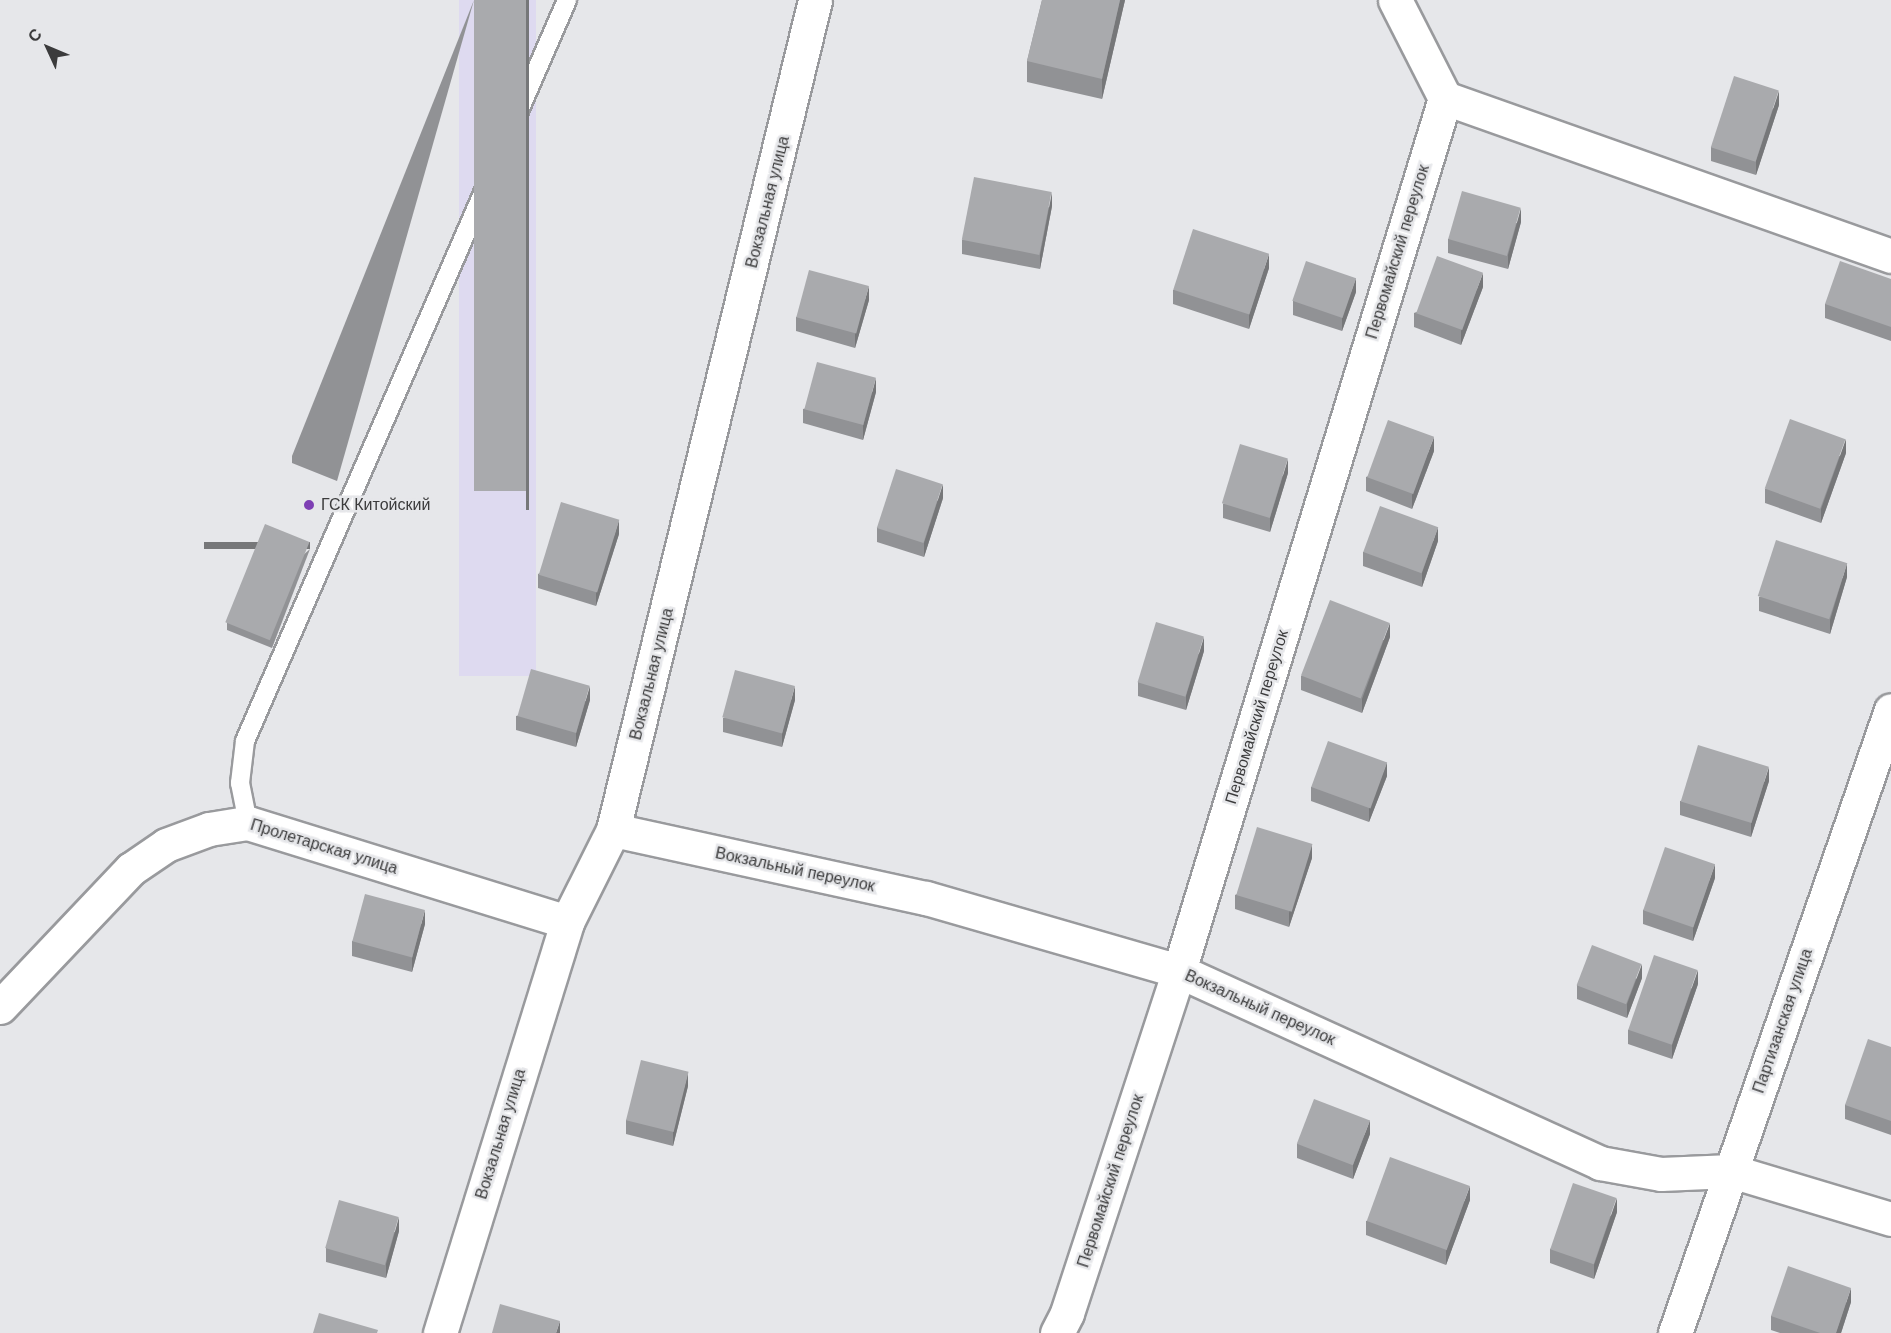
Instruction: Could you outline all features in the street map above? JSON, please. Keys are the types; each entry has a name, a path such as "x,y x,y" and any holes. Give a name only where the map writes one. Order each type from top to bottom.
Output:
{"street":[{"name":"Вокзальная улица","path":"440,1333 567,922 613,830 815,0"},
{"path":"1395,0 1445,98 1891,256"},
{"name":"Первомайский переулок","path":"1057,1333 1067,1313 1179,971 1445,98"},
{"name":"Партизанская улица","path":"1675,1333 1891,710"},
{"name":"Пролетарская улица","path":"0,1006 131,869 166,845 208,829 248,823 567,922"},
{"name":"Вокзальный переулок","path":"613,830 926,898 1179,971 1600,1162 1661,1174 1731,1172 1891,1219"}],"lane":[{"path":"248,823 240,783 245,741 567,0"}],"shaded area":[{"path":"459,0 536,0 536,676 459,676"}],"building":[{"path":"474,0 526,0 526,491 474,491"},
{"path":"1042,0 1120,0 1102,79 1027,61"},
{"path":"1734,76 1779,91 1756,162 1711,147"},
{"path":"974,177 1052,192 1039,255 962,240"},
{"path":"1462,191 1521,208 1507,256 1448,239"},
{"path":"1193,229 1269,254 1249,315 1173,290"},
{"path":"1437,256 1483,273 1462,330 1416,313"},
{"path":"1306,261 1356,278 1342,318 1292,301"},
{"path":"1840,261 1891,279 1891,327 1825,304"},
{"path":"809,270 869,286 856,333 796,317"},
{"path":"817,362 876,378 863,425 804,409"},
{"path":"1790,419 1845,439 1820,509 1765,489"},
{"path":"1388,420 1434,437 1413,494 1367,477"},
{"path":"1240,444 1288,459 1270,518 1222,503"},
{"path":"896,469 943,484 923,543 877,528"},
{"path":"561,502 619,520 597,593 539,575"},
{"path":"1380,506 1438,527 1422,573 1363,552"},
{"path":"265,524 310,542 270,640 225,622"},
{"path":"1776,540 1847,563 1829,619 1758,596"},
{"path":"1330,600 1390,623 1361,699 1301,676"},
{"path":"1156,622 1204,637 1185,697 1138,682"},
{"path":"531,669 590,686 576,733 517,716"},
{"path":"735,670 795,686 782,733 722,717"},
{"path":"1328,741 1387,763 1370,809 1311,787"},
{"path":"1698,745 1769,767 1752,823 1681,801"},
{"path":"1257,827 1312,844 1292,912 1236,895"},
{"path":"1665,847 1715,864 1693,928 1643,910"},
{"path":"365,894 425,910 412,957 352,941"},
{"path":"1592,945 1641,964 1626,1004 1577,985"},
{"path":"1654,955 1697,970 1672,1045 1628,1030"},
{"path":"1868,1039 1891,1047 1891,1121 1845,1105"},
{"path":"641,1060 689,1072 674,1132 626,1120"},
{"path":"1314,1099 1370,1121 1353,1165 1297,1144"},
{"path":"1390,1157 1470,1186 1447,1250 1367,1221"},
{"path":"1573,1183 1616,1198 1594,1264 1550,1249"},
{"path":"339,1200 399,1217 385,1265 325,1248"},
{"path":"1788,1266 1851,1288 1836,1333 1820,1333 1771,1316"},
{"path":"500,1304 560,1321 556,1333 492,1333"},
{"path":"319,1313 378,1330 377,1333 313,1333"}],"place":[{"name":"ГСК Китойский","path":"309,505"}]}
